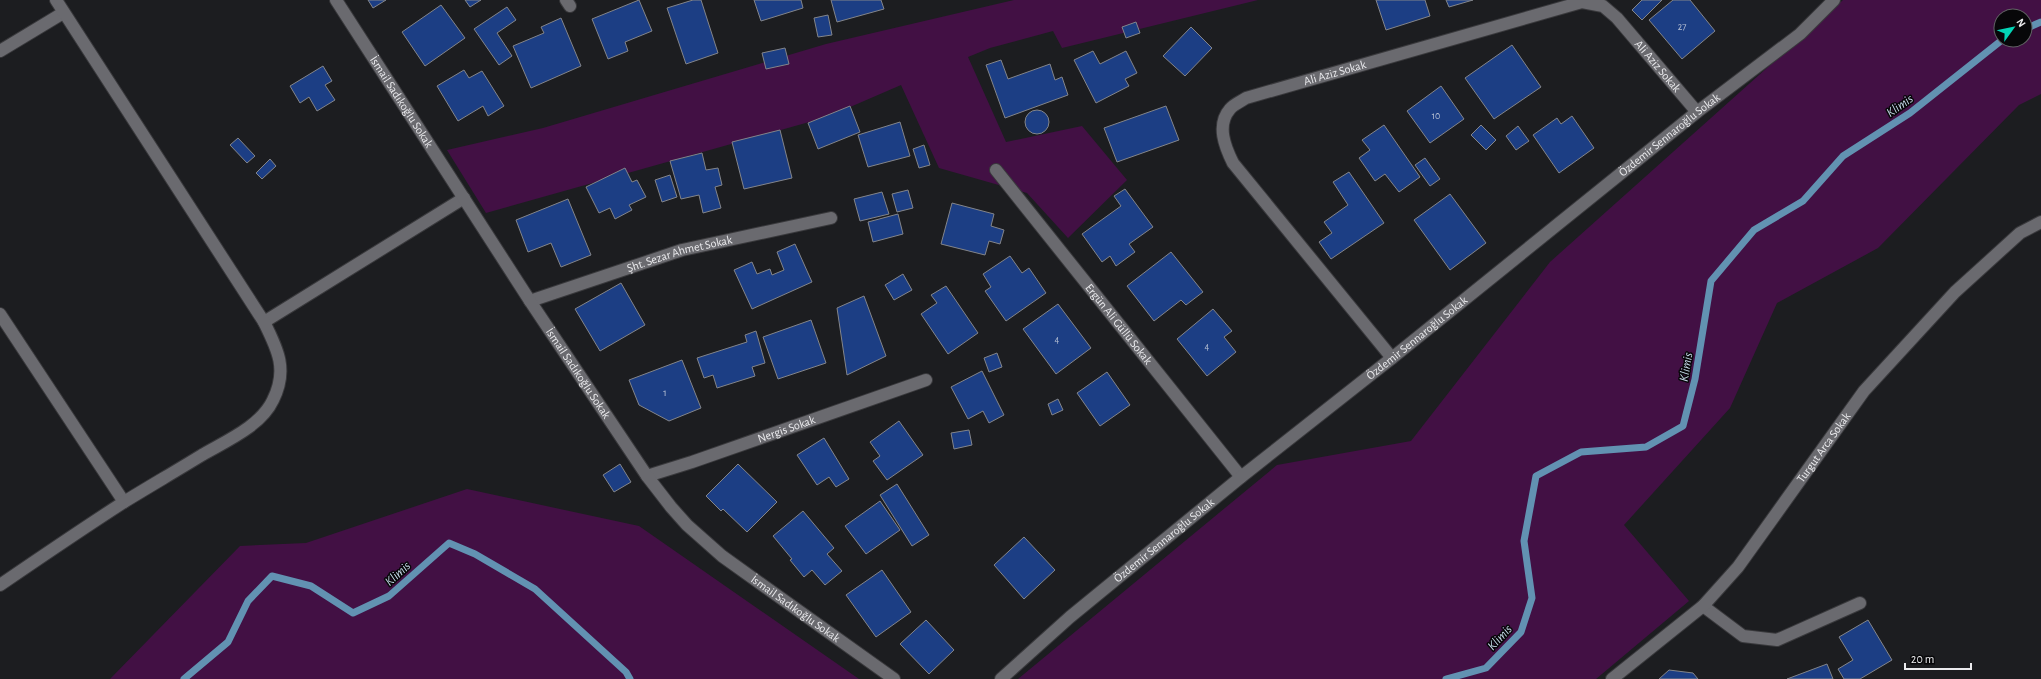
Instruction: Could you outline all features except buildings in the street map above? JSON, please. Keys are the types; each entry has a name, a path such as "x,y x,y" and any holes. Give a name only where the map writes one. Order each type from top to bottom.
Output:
{"street":[{"path":"0,585 124,502 239,433 261,417 273,401 280,382 281,368 277,352 264,322 56,0"},
{"name":"İsmail Sadıkoğlu Sokak","path":"336,0 530,301 647,476 687,525 722,556 894,679"},
{"name":"Özdemir Sennaroğlu Sokak","path":"1001,679 1070,617 1241,477 1392,358 1697,112 1800,34 1834,0"},
{"name":"Ali Aziz Sokak","path":"1392,358 1234,163 1225,146 1223,133 1225,120 1231,108 1246,98 1582,2 1603,6 1617,18 1697,112"},
{"path":"0,51 63,13"},
{"name":"Ergün Ali Güllü Sokak","path":"996,170 1241,477"},
{"path":"264,322 464,198"},
{"name":"Şht. Sezar Ahmet Sokak","path":"530,301 682,250 831,218"},
{"name":"Turgut Arca Sokak","path":"1612,679 1703,606 1738,567 1864,391 1955,292 2020,233 2041,222"},
{"path":"0,314 4,331 124,502"},
{"name":"Nergis Sokak","path":"647,476 692,462 926,380"},
{"path":"1703,606 1743,636 1777,640 1860,603"}],"shaded area":[{"path":"1014,0 1258,0 1062,48 1053,31 990,48 968,57 1006,142 1082,126 1127,180 1068,238 1027,193 939,168 901,85 827,117 486,213 447,150 543,128 826,44"},
{"path":"1843,0 2041,0 2041,94 2019,105 1878,248 1777,303 1730,408 1624,525 1689,601 1596,679 1018,679 1277,465 1411,441 1550,262"},
{"path":"467,489 639,526 859,679 110,679 240,546 306,543"}],"waterway":[{"name":"Klimis","path":"2033,26 2041,22"},
{"name":"Klimis","path":"1446,679 1486,668 1521,632 1532,598 1524,541 1536,476 1581,452 1646,447 1683,426 1695,379 1711,281 1754,230 1803,201 1843,156 1910,113 1993,47"},
{"name":"Klimis","path":"184,679 228,642 248,601 272,576 311,586 353,613 389,596 449,543 475,554 535,589 626,672 630,679"}]}
